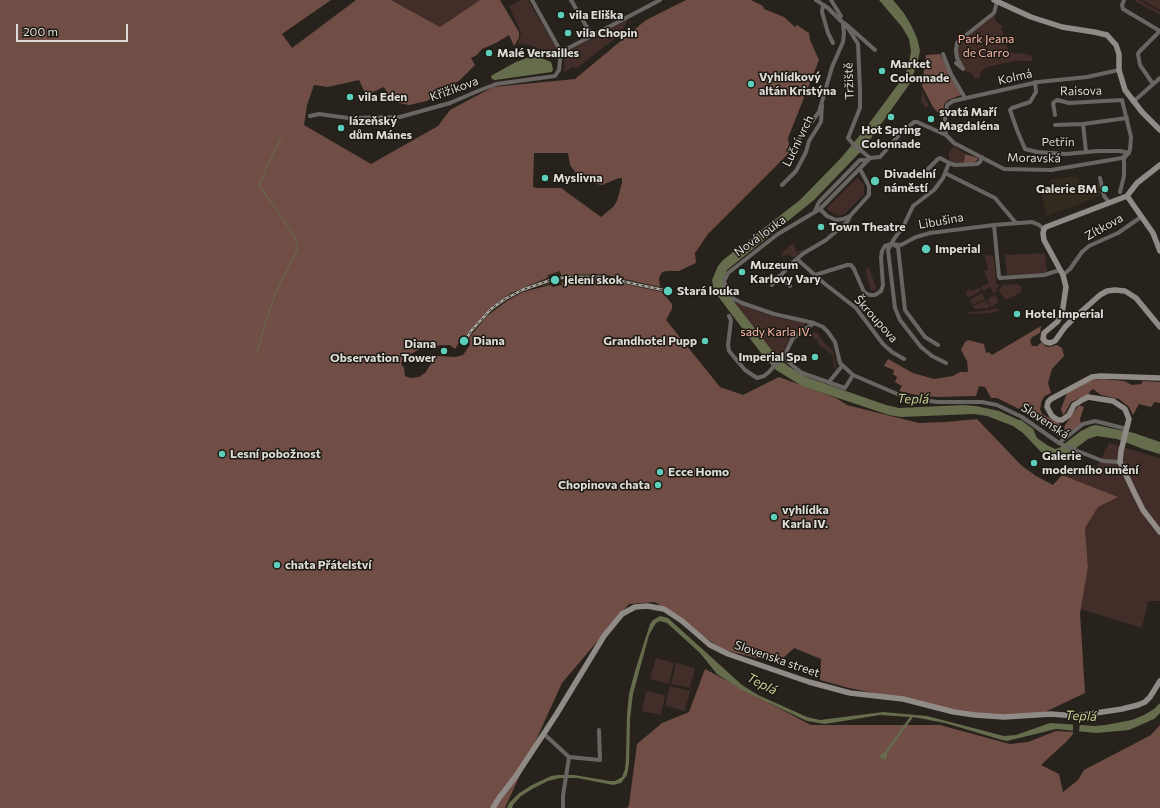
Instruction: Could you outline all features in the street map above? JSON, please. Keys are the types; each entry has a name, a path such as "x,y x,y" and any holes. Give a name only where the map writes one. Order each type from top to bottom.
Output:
{"street":[{"path":"532,0 561,52 660,0"},
{"path":"572,0 592,36"},
{"path":"816,0 828,8 875,50"},
{"path":"831,0 841,16 839,19"},
{"path":"1124,0 1122,5 1123,9 1160,31 1138,52 1140,66 1153,84"},
{"path":"956,63 963,68 957,58 957,43 994,13 996,1 1031,18 1062,27 1094,32 1107,36 1116,45 1119,54 1119,70 1128,95 1160,130"},
{"path":"823,5 822,12 832,43"},
{"path":"794,148 798,140 819,112 832,67 842,42 844,33 843,23"},
{"name":"Tržiště","path":"843,23 852,34 858,47 860,102 856,118 849,135 849,140 869,159"},
{"name":"Křižíkova","path":"310,116 319,114 348,118 400,117 450,104 496,84 555,76 559,70 561,52"},
{"path":"943,54 951,74 965,98"},
{"name":"Kolmá","path":"946,135 945,119 947,105 952,101 997,92 1035,82 1087,77 1119,70"},
{"path":"1133,102 1160,78"},
{"name":"Petřín","path":"1035,82 1036,92 1030,102 1010,110 1025,149 1037,152 1066,154 1086,151 1120,151 1129,153"},
{"path":"1120,192 1124,176 1124,159 1129,153 1131,137 1122,100 1128,95"},
{"name":"Luční vrch","path":"782,185 796,171 806,152 809,141 821,122 822,100"},
{"name":"Raisova","path":"1055,115 1053,103 1058,100 1069,103 1122,100"},
{"path":"1055,125 1083,124 1127,118"},
{"name":"Moravská","path":"869,159 880,157 900,134 914,122 946,135 954,143 1004,169 1051,170 1122,158 1129,153"},
{"path":"1083,124 1086,151"},
{"path":"910,175 925,172 940,158 956,165 976,164 980,162 982,157"},
{"path":"815,211 820,209 869,159"},
{"path":"815,211 819,202 860,160 869,159"},
{"name":"Libušina","path":"949,163 940,183 934,190 913,206 903,228 892,244 901,245 916,237 930,233 994,225 1032,222 1039,224 1044,229"},
{"path":"1159,325 1132,295 1122,290 1111,290 1100,295 1074,318 1054,342 1046,342 1043,337 1045,331 1057,322 1063,310 1066,287 1062,272 1044,240 1044,229 1127,196 1136,184 1160,166"},
{"path":"772,285 804,253 826,240 847,222 850,216 868,195 869,186 860,169"},
{"path":"945,173 995,198 1016,223"},
{"path":"1100,178 1104,196 1109,202"},
{"path":"1127,196 1153,233 1160,251"},
{"path":"820,209 827,216 836,220 844,220 850,216"},
{"name":"Nová louka","path":"814,323 774,314 738,301 727,291 724,284 728,273 751,254 778,234 815,211"},
{"name":"Zítkova","path":"1062,272 1070,269 1082,252 1089,246 1118,233 1142,217"},
{"path":"994,225 997,275 1000,278 1044,275 1062,272"},
{"path":"892,244 888,250 897,314 900,320 922,347 932,356 946,363"},
{"path":"815,275 847,265 851,266 854,269 864,292 869,295 876,295 882,290 883,286 881,258 882,250 885,246 892,244 898,247 905,310 925,337 938,345"},
{"name":"Škroupova","path":"797,259 856,308 883,344 892,352 904,359"},
{"path":"780,276 790,286"},
{"path":"897,314 905,310"},
{"path":"729,316 731,320 728,345 729,351 745,370 757,378 764,376 782,358 793,338 814,323 823,327 833,338 842,366 829,382"},
{"path":"782,358 802,373 845,388 853,375"},
{"name":"Slovenská","path":"842,366 853,375 902,396 938,402 982,402 997,405 1022,417 1061,444 1103,461 1120,462"},
{"path":"1160,378 1096,376 1053,397 1048,402 1047,409 1052,416 1058,420 1062,420 1069,415 1074,405 1085,398 1091,397 1113,401 1127,412 1129,419 1120,455 1120,462 1134,494 1143,510 1160,532"},
{"path":"1061,444 1083,424 1095,422 1126,430"},
{"name":"Slovenska street","path":"493,808 544,734 594,652 612,626 622,614 639,606 664,609 682,621 710,645 728,654 804,680 850,692 903,699 954,712 1004,718 1051,714 1076,716 1138,705 1150,698 1160,681"},
{"path":"544,734 569,757 600,760 599,730"},
{"path":"563,808 563,796 569,757"}],"shaded area":[{"path":"0,0 331,0 282,34 292,48 356,0 391,0 440,27 480,0 500,0 519,32 519,38 514,46 509,35 482,49 477,55 471,58 475,65 460,80 427,101 409,105 399,103 393,95 389,96 384,87 366,95 359,80 328,87 314,85 307,105 304,125 371,164 438,126 450,110 493,87 575,79 646,20 686,0 751,0 763,6 764,9 784,17 795,27 797,25 809,33 810,40 819,60 788,138 790,152 708,234 695,253 696,263 679,271 662,272 659,278 660,287 602,274 561,275 560,271 548,275 547,278 511,293 490,308 465,337 461,339 455,349 450,345 426,346 403,358 401,364 404,368 405,376 410,378 419,377 425,373 438,356 455,357 463,355 470,345 468,339 487,316 507,301 523,292 550,285 553,287 562,285 562,282 573,280 602,279 662,292 672,304 672,309 666,320 720,387 743,395 779,377 836,398 847,405 919,423 977,419 1021,465 1036,476 1053,485 1062,475 1118,497 1098,507 1085,528 1088,567 1080,613 1085,693 1041,714 995,718 849,688 820,680 821,659 794,648 778,663 723,650 655,602 629,604 562,683 505,808 0,808","holes":["534,153 568,153 570,165 578,176 592,183 602,185 622,178 617,201 613,207 601,217 561,188 533,187"]},
{"path":"879,0 893,0 910,23 917,38 920,50 911,82 864,148 814,200 727,270 723,280 725,290 777,357 806,377 886,405 899,408 963,405 999,411 1021,420 1033,429 1037,438 1055,449 1059,448 1081,431 1096,425 1134,433 1160,442 1160,454 1117,439 1097,436 1088,439 1064,457 1051,457 1041,452 1023,433 1013,426 987,416 974,414 901,417 889,415 802,386 776,370 764,357 714,291 712,280 718,266 723,260 800,200 841,158 865,129 905,75 911,51 909,39 902,27"},
{"path":"940,54 961,93 961,95 948,100 944,104 943,115 940,115 933,107 922,86 926,55"},
{"name":"Malé Versailles","path":"536,56 551,62 553,69 552,72 495,80 492,79 491,76 496,73 516,62"},
{"path":"965,154 978,159 974,163 964,164"},
{"path":"1078,178 1079,182 1082,184 1087,182 1088,187 1100,184 1102,193 1100,196 1047,216 1040,191 1052,188 1050,182 1051,179"},
{"path":"560,271 561,275 602,274 664,288 662,292 619,282 593,278 562,282 562,285 553,287 550,285 533,288 507,301 487,316 468,339 465,337 484,313 504,298 521,288 547,278 547,275"},
{"path":"1041,326 1040,333 1032,337 1030,341 1032,346 1037,346 1042,342 1045,346 1049,347 1057,345 1062,348 1064,356 1052,369 1048,383 1051,393 1045,396 1042,400 1040,409 1042,414 1060,424 1064,430 1065,425 1079,405 1084,407 1080,419 1081,424 1062,439 1025,412 997,398 991,398 985,387 979,386 976,396 938,397 916,395 899,391 902,386 895,382 897,377 893,374 894,370 884,366 888,359 913,373 934,379 953,376 960,372 968,372 967,361 961,350 965,342 968,340 984,344 986,353 989,352 992,355"},
{"path":"1103,379 1124,381 1132,385 1141,384 1143,381 1160,382 1160,403 1155,402 1151,407 1139,404 1133,415 1129,407 1119,399 1101,395 1093,389 1089,394 1071,402 1063,415 1061,409 1067,393 1092,380"},
{"path":"660,616 668,618 742,685 758,695 807,717 820,720 883,712 927,716 1004,736 1016,735 1050,723 1095,726 1132,720 1154,709 1160,703 1160,713 1154,719 1129,730 1096,733 1056,729 1007,741 945,723 913,717 887,753 886,759 882,759 880,755 884,753 910,717 880,715 825,724 807,721 742,690 717,674 700,653 667,623 660,621 656,623 649,635 633,694 630,719 629,764 627,775 621,783 613,785 577,778 560,778 548,781 534,788 521,796 512,808 507,808 509,803 518,794 530,786 551,776 574,775 610,781 615,781 622,777 625,769 626,758 629,694 650,624 653,620"},
{"path":"705,669 811,725 940,725 1010,744 1028,742 1056,731 1073,732 1067,741 1041,765 1059,774 1063,792 1078,780 1084,770 1151,735 1160,725 1160,808 627,808 629,805 637,744 662,723 689,712"}],"green space":[{"path":"391,0 480,0 440,27"},
{"path":"521,0 528,0 558,51 553,54 529,45 518,44 521,33 509,6"},
{"path":"1139,0 1160,12 1160,15 1135,1"},
{"path":"1142,0 1160,0 1160,10 1144,1"},
{"name":"Park Jeana de Carro","path":"992,16 994,16 997,22 1003,27 1001,28 1009,52 1031,55 1033,61 1016,61 986,67 980,73 981,77 975,79 970,72 968,73 965,70 958,57 958,46 961,41"},
{"path":"628,19 621,34 577,68 572,67 563,73 565,69 565,53"},
{"path":"922,91 929,106 925,108 924,104 921,102"},
{"path":"954,146 965,154 964,164 949,162 949,153"},
{"path":"857,178 864,184 864,194 845,214 838,216 829,211 827,209 829,206"},
{"path":"793,243 797,252 803,250 804,252 798,254 794,258 787,254 783,257 781,255"},
{"path":"1045,253 1047,273 1007,275 1005,255"},
{"path":"985,255 993,256 996,281 997,284 1000,285 996,289 997,292 994,294 990,287 983,291 981,287 989,283 984,271 988,270"},
{"path":"867,268 869,268 876,287 875,291 871,290 866,273"},
{"path":"1017,284 1021,286 1021,292 1008,299 1005,299 998,290 1003,285"},
{"path":"979,288 981,291 968,298 966,293 969,289 970,291"},
{"path":"982,293 985,299 972,305 970,300"},
{"path":"995,295 999,302 991,307 987,299"},
{"path":"986,300 990,308 974,309 973,306"},
{"name":"sady Karla IV.","path":"734,302 774,317 804,323 805,326 792,335 783,351 777,357"},
{"path":"997,308 999,310 992,313 967,314 970,312 985,311"},
{"path":"817,332 821,339 833,351 836,364 835,369 833,367 834,361 832,354 818,344 819,342 812,336 813,333"},
{"path":"1109,443 1160,458 1160,601 1148,601 1142,628 1080,609 1088,567 1085,528 1097,507 1117,497 1062,475 1098,465"},
{"path":"656,658 674,663 669,684 650,679"},
{"path":"676,663 695,668 690,688 671,684"},
{"path":"670,686 690,691 685,711 665,706"},
{"path":"646,691 665,695 661,715 642,711"}],"pier":[{"path":"1073,722 1080,723 1079,732 1073,732"}],"waterway":[{"path":"257,353 267,317 278,287 298,249 295,238 259,185 281,137"}],"railway":[{"path":"463,344 471,331 491,309 505,299 522,290 551,280 567,277 602,277 668,291"}],"place":[{"name":"vila Eliška","path":"561,15"},
{"name":"vila Chopin","path":"568,33"},
{"name":"Malé Versailles","path":"489,53"},
{"name":"Market Colonnade","path":"882,71"},
{"name":"Vyhlídkový altán Kristýna","path":"751,84"},
{"name":"vila Eden","path":"350,97"},
{"name":"Hot Spring Colonnade","path":"891,117"},
{"name":"svatá Maří Magdaléna","path":"931,119"},
{"name":"lázeňský dům Mánes","path":"341,128"},
{"name":"Myslivna","path":"545,178"},
{"name":"Divadelní náměstí","path":"875,181"},
{"name":"Galerie BM","path":"1105,189"},
{"name":"Town Theatre","path":"821,227"},
{"name":"Imperial","path":"926,249"},
{"name":"Muzeum Karlovy Vary","path":"742,272"},
{"name":"Jelení skok","path":"555,280"},
{"name":"Stará louka","path":"668,291"},
{"name":"Hotel Imperial","path":"1017,314"},
{"name":"Diana","path":"464,341"},
{"name":"Grandhotel Pupp","path":"705,341"},
{"name":"Diana Observation Tower","path":"444,351"},
{"name":"Imperial Spa","path":"815,357"},
{"name":"Lesní pobožnost","path":"222,454"},
{"name":"Galerie moderního umění","path":"1034,463"},
{"name":"Ecce Homo","path":"660,472"},
{"name":"Chopinova chata","path":"658,485"},
{"name":"vyhlídka Karla IV.","path":"774,517"},
{"name":"chata Přátelství","path":"277,565"}],"water label":[{"name":"Teplá","path":"913,399"},
{"name":"Teplá","path":"762,684"},
{"name":"Teplá","path":"1081,716"}]}
